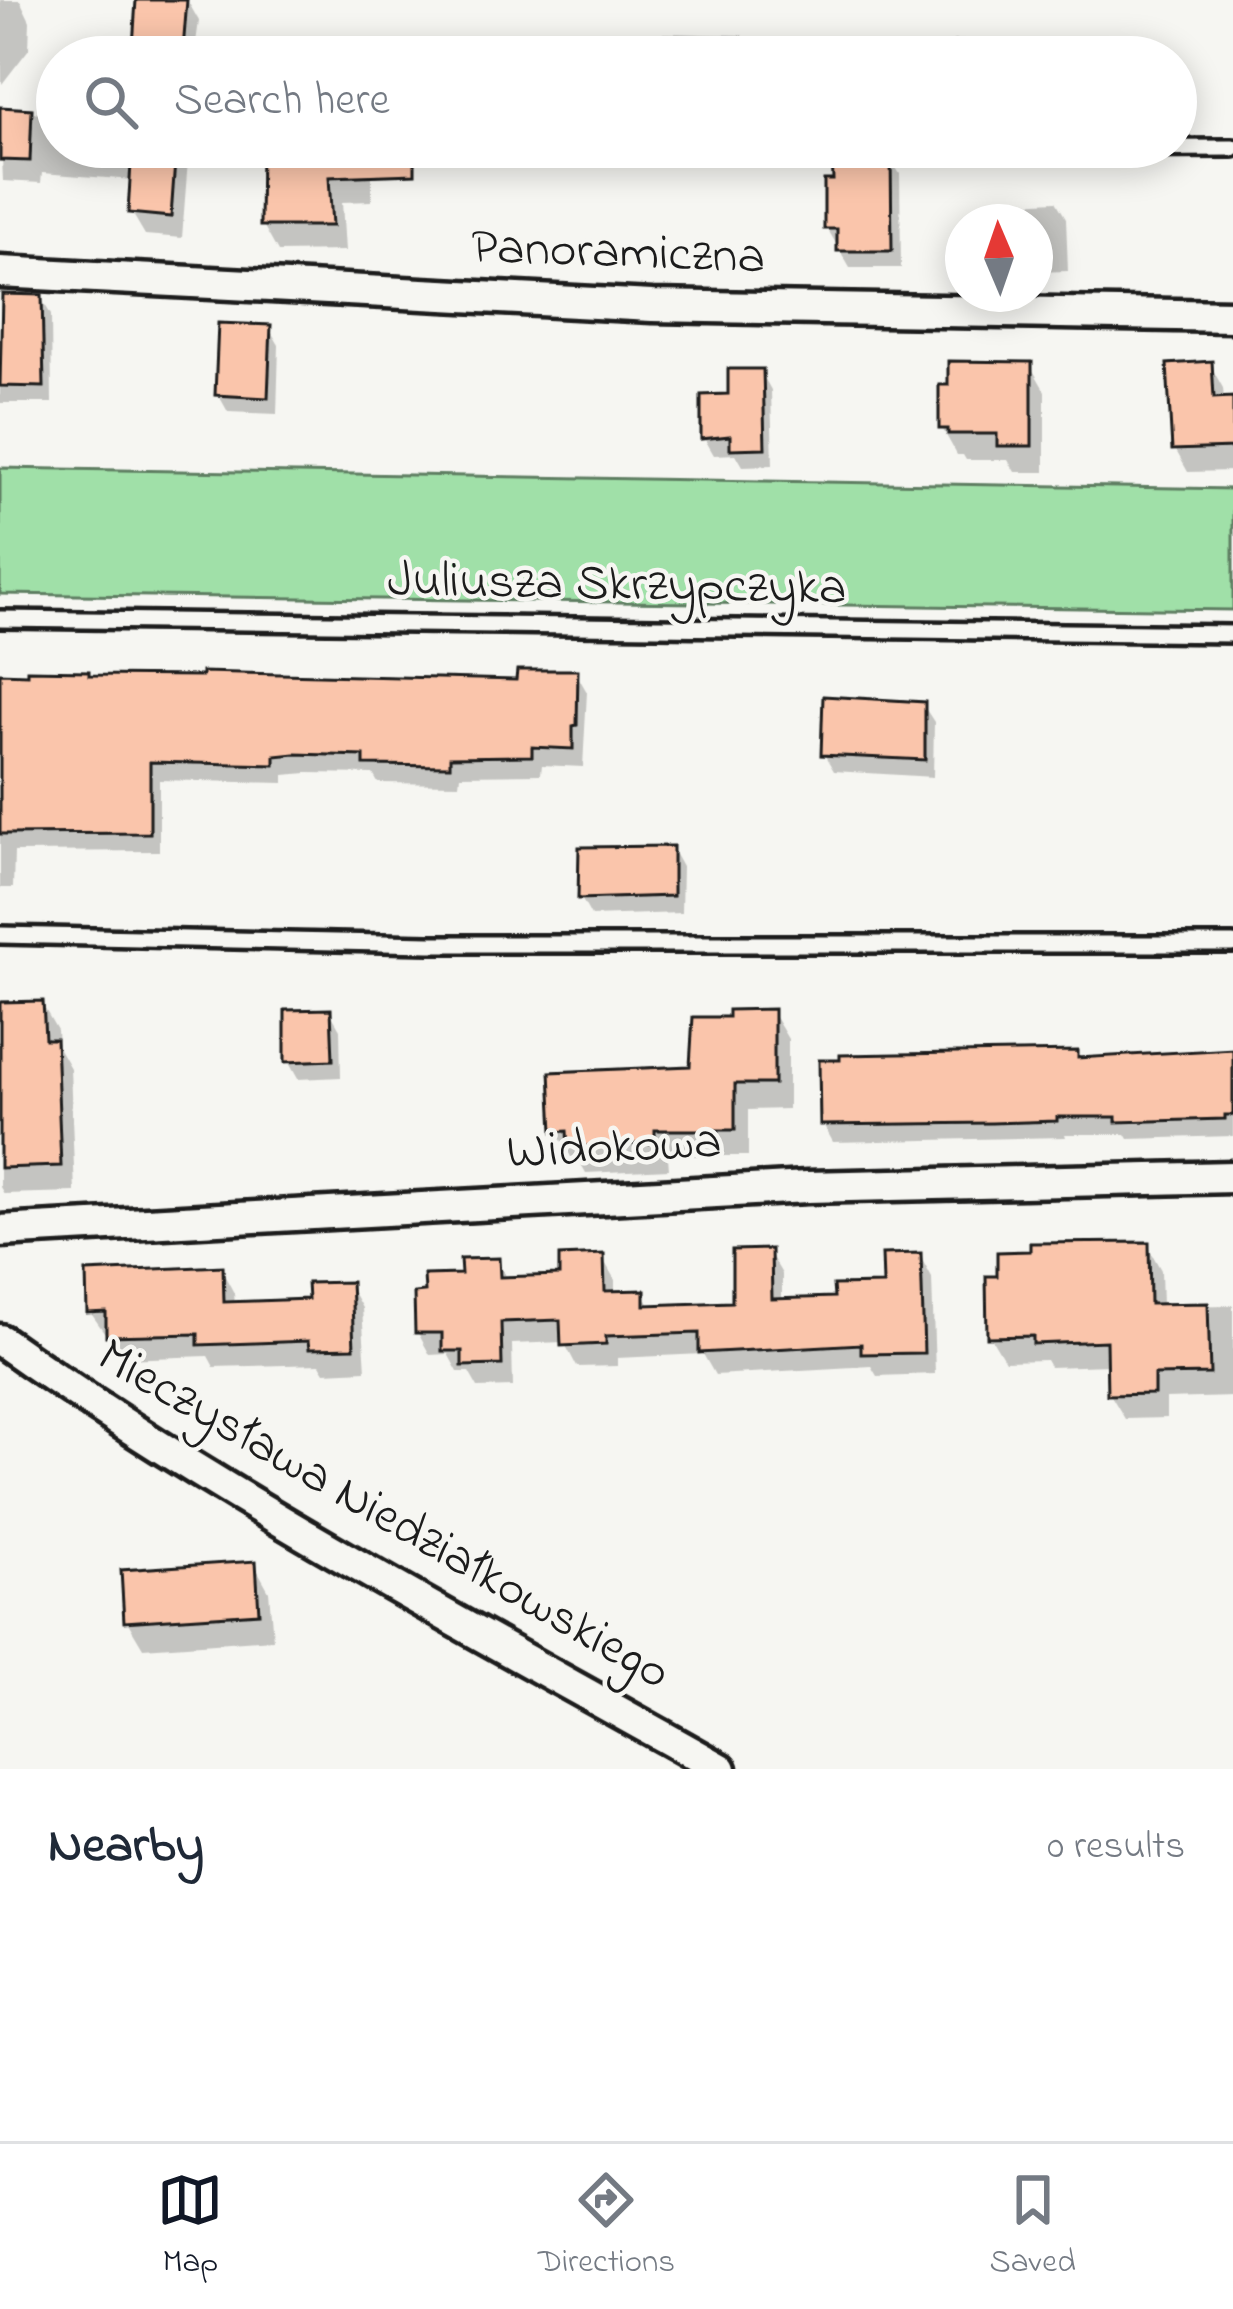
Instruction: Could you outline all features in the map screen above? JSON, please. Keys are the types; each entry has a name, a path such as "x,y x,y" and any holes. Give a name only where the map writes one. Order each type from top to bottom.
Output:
{"street":[{"name":"Panoramiczna","path":"0,272 652,307 1233,316"},
{"name":"Widokowa","path":"0,1231 807,1187 1233,1178"},
{"name":"Mieczysława Niedziałkowskiego","path":"0,1340 63,1385 310,1537 721,1769"}],"lane":[{"path":"1197,148 1233,148"},
{"name":"Juliusza Skrzypczyka","path":"0,619 1233,634"},
{"path":"0,935 430,944 1233,944"}],"green space":[{"path":"0,468 1233,489 1233,610 0,594"}],"building":[{"path":"136,0 187,0 184,36 134,36"},
{"path":"0,107 32,109 30,161 0,160"},
{"path":"131,168 174,168 171,217 128,213"},
{"path":"261,168 415,168 415,174 329,177 332,226 260,226"},
{"path":"833,168 891,168 892,251 837,251 837,229 824,229 824,180 833,180"},
{"path":"2,294 42,295 44,387 0,386"},
{"path":"218,323 271,325 268,398 215,395"},
{"path":"948,361 1032,362 1032,446 997,446 997,434 948,434 948,429 939,429 939,385 948,385"},
{"path":"1212,361 1214,398 1233,397 1233,448 1172,450 1167,364"},
{"path":"728,369 763,369 765,448 730,449 730,436 701,439 701,395 728,394"},
{"path":"27,670 89,671 89,675 202,676 202,672 516,680 517,670 578,670 577,725 573,726 573,749 532,747 532,756 450,757 450,766 364,765 364,756 295,754 275,756 275,765 150,762 150,833 0,834 0,673 27,674"},
{"path":"823,696 925,702 925,760 821,755"},
{"path":"673,846 673,896 578,899 579,847"},
{"path":"43,1001 45,1039 56,1039 61,1166 0,1168 0,1002"},
{"path":"331,1009 333,1060 285,1062 285,1010"},
{"path":"774,1009 774,1084 735,1084 735,1130 655,1130 655,1143 568,1147 567,1131 553,1132 550,1072 690,1066 693,1017"},
{"path":"1233,1049 1233,1115 1225,1119 1116,1122 1116,1117 1057,1117 1057,1121 820,1125 819,1060 840,1060 840,1055 1078,1051 1078,1058"},
{"path":"1149,1242 1150,1304 1208,1303 1210,1374 1154,1375 1154,1394 1107,1395 1106,1341 1033,1344 1033,1336 987,1337 986,1276 997,1276 997,1252 1030,1251 1030,1243"},
{"path":"771,1249 772,1299 834,1297 833,1285 883,1284 882,1254 921,1253 924,1353 861,1354 861,1344 699,1353 699,1333 606,1336 606,1344 561,1346 560,1320 501,1322 502,1365 462,1366 462,1351 442,1351 442,1333 415,1333 414,1293 425,1292 424,1275 461,1274 460,1259 499,1258 500,1277 559,1275 559,1256 604,1254 605,1291 645,1290 645,1305 732,1302 732,1250"},
{"path":"223,1266 224,1302 308,1299 307,1283 351,1282 354,1348 309,1349 308,1341 198,1345 198,1334 106,1336 106,1312 87,1313 86,1272"},
{"path":"256,1561 259,1613 124,1622 121,1570"}]}
